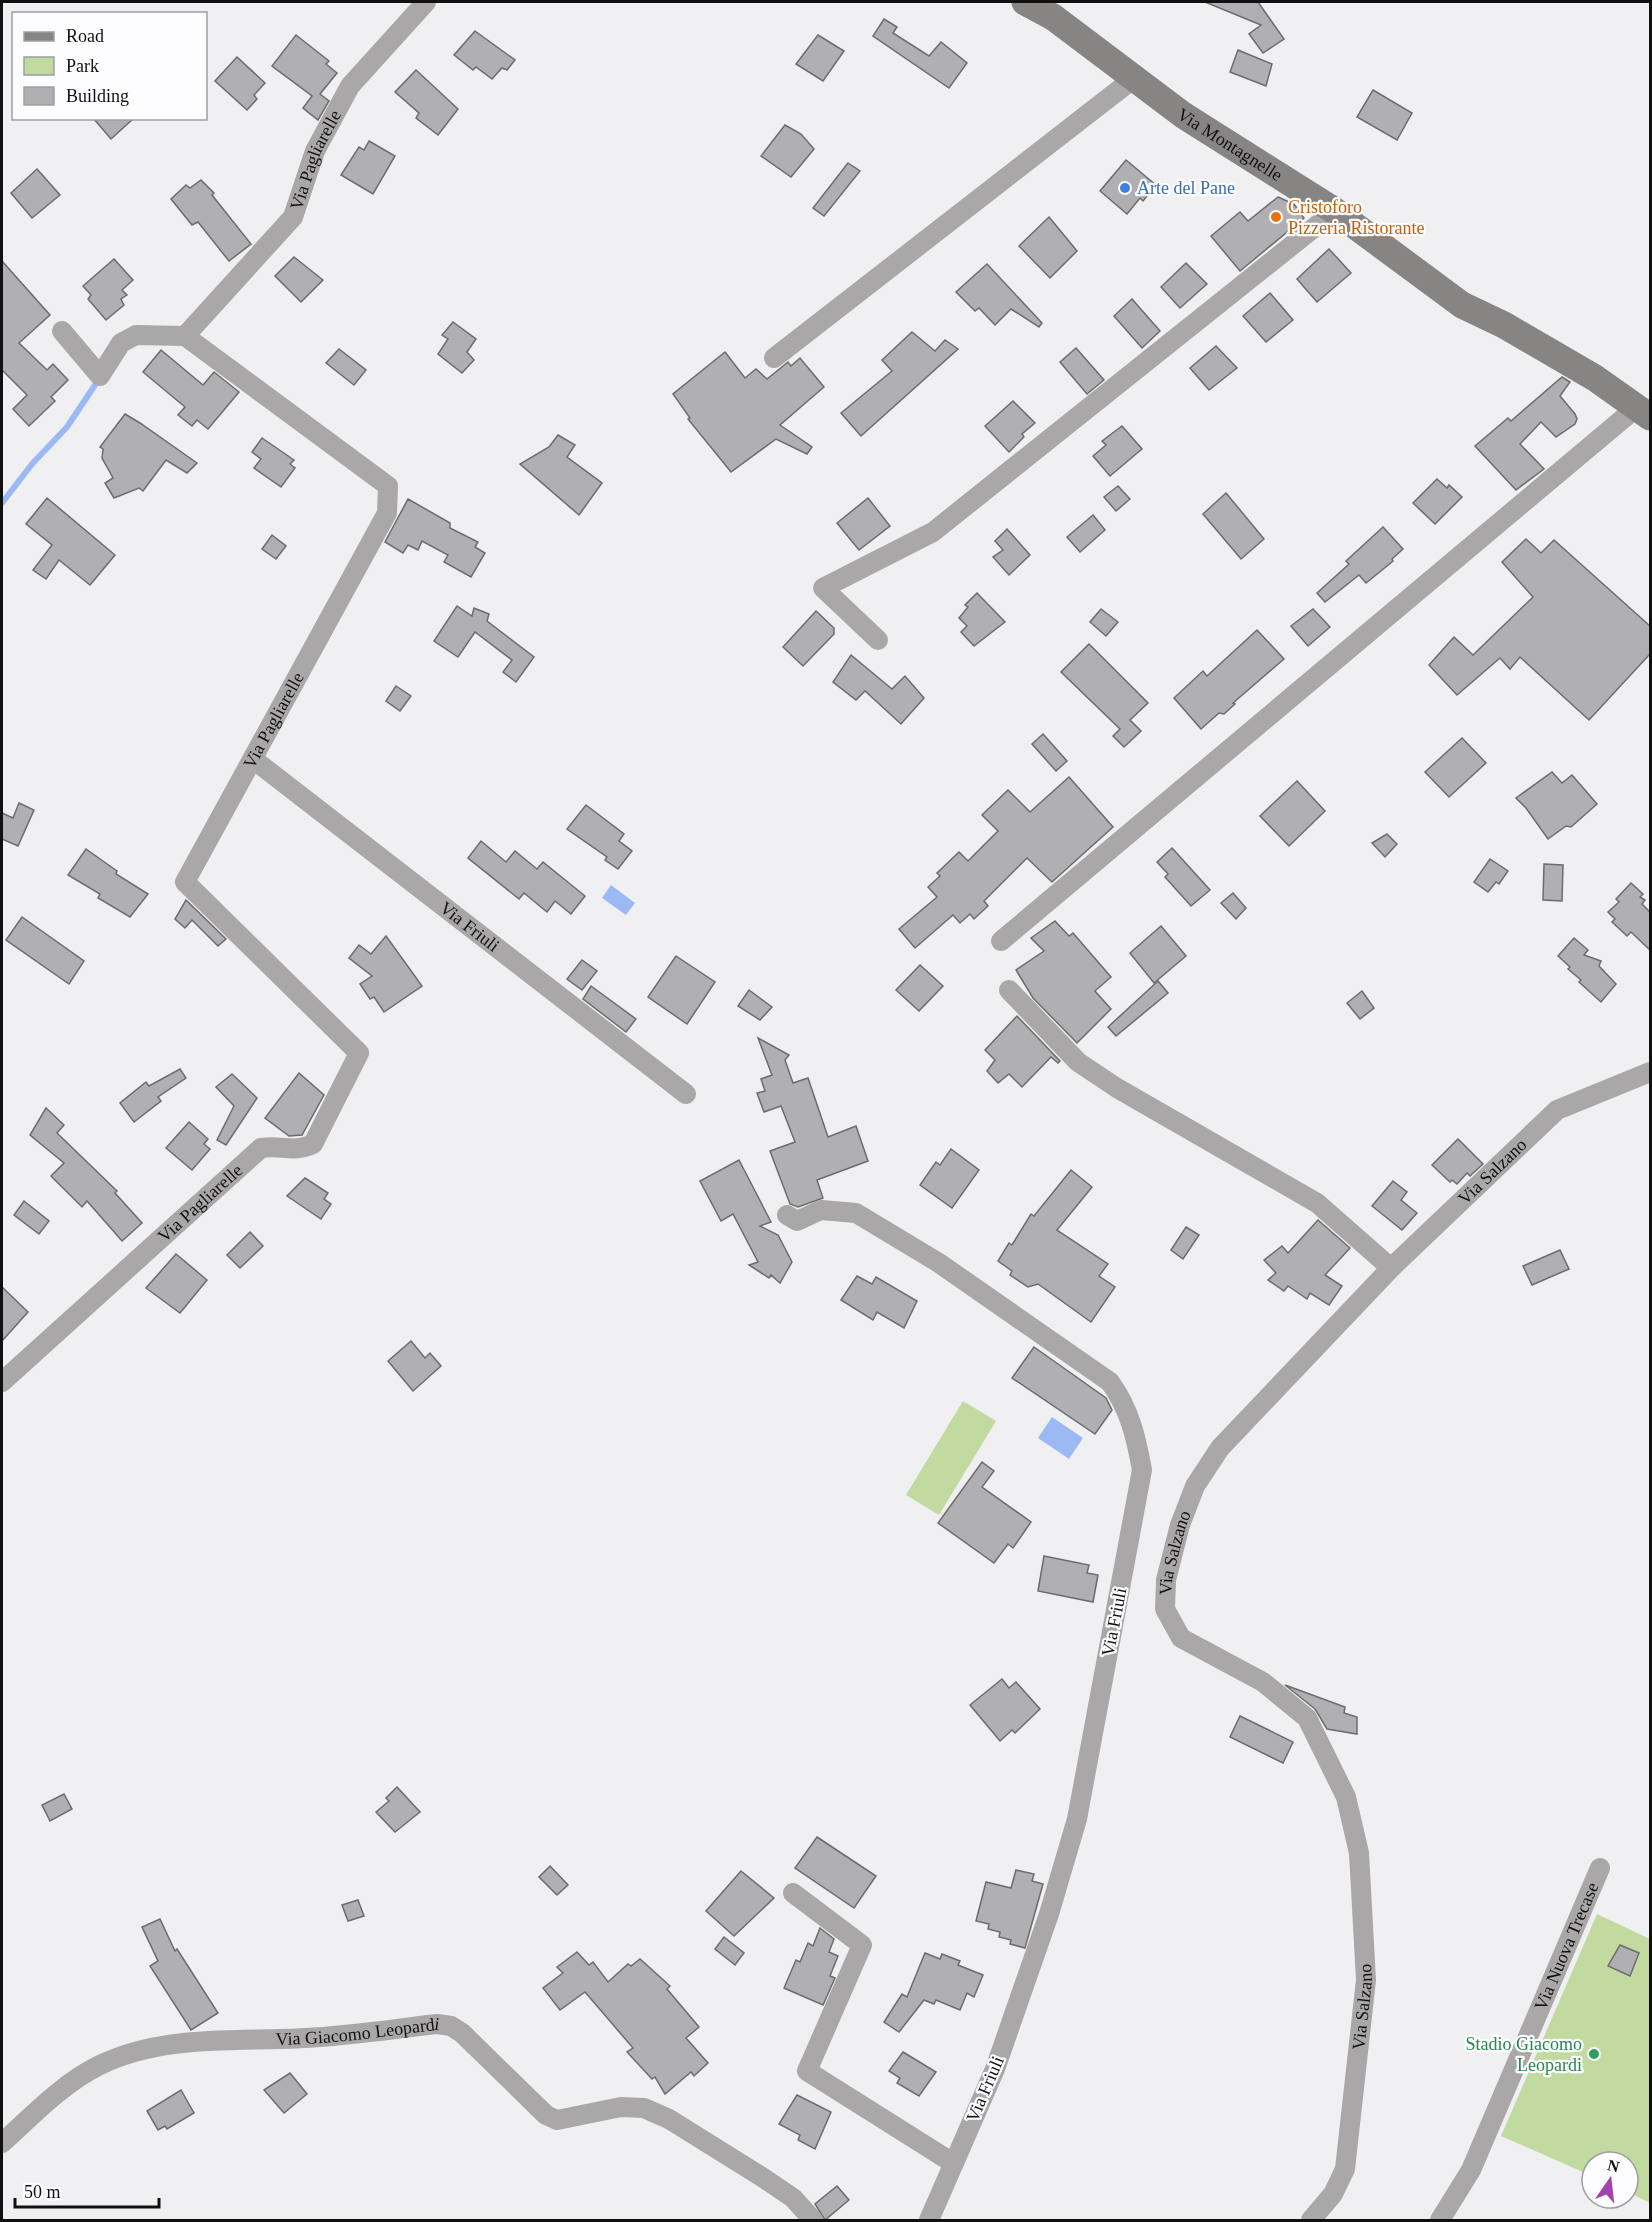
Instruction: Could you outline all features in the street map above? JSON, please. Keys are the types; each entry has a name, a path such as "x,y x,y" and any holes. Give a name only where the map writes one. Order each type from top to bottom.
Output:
{"street":[{"name":"Via Pagliarelle","path":"2,1382 261,1148 276,1146 300,1150 313,1144 359,1053 185,882 387,513 388,486 185,336 293,217 315,151 350,86 426,2"},
{"name":"Via Montagnelle","path":"1025,2 1053,17 1183,115 1335,211 1462,305 1504,326 1594,378 1644,412"},
{"path":"774,358 1133,79"},
{"path":"878,640 823,588 933,532 1335,211"},
{"path":"62,331 100,376 121,343 136,334 185,336"},
{"path":"1001,941 1644,412"},
{"name":"Via Friuli","path":"253,759 686,1094"},
{"path":"1009,990 1078,1062 1117,1088 1317,1203 1390,1268"},
{"name":"Via Salzano","path":"1311,2220 1333,2194 1345,2169 1366,1980 1359,1853 1346,1797 1307,1718 1263,1682 1181,1638 1165,1609 1166,1581 1180,1525 1195,1486 1220,1448 1390,1268 1557,1110 1650,1072"},
{"name":"Via Friuli","path":"787,1215 797,1221 821,1210 856,1213 939,1263 1110,1382 1126,1404 1136,1436 1142,1470 1077,1819 1050,1914 995,2069 929,2220"},
{"name":"Via Nuova Trecase","path":"1440,2220 1471,2170 1600,1868"},
{"path":"793,1893 862,1945 807,2071 952,2163"},
{"name":"Via Giacomo Leopardi","path":"2,2143 70,2083 96,2066 126,2053 175,2043 307,2038 437,2024 452,2026 462,2033 546,2115 556,2120 611,2108 644,2108 669,2119 762,2177 793,2198 813,2220"}],"green space":[{"path":"963,1401 996,1421 939,1515 906,1495"},
{"name":"Stadio Giacomo Leopardi","path":"1597,1914 1650,1939 1650,2203 1640,2198 1640,2150 1580,2150 1580,2171 1501,2136"}],"water":[{"path":"611,885 635,903 626,915 602,898"},
{"path":"1052,1417 1083,1438 1069,1459 1038,1438"}],"building":[{"path":"1205,2 1258,2 1284,39 1263,53 1249,34 1261,25"},
{"path":"884,19 897,27 893,33 929,56 941,42 967,63 949,88 873,36"},
{"path":"475,31 515,60 507,70 502,68 492,79 476,67 473,70 454,55"},
{"path":"296,35 329,61 326,64 337,73 320,94 329,101 318,120 303,108 312,96 272,66"},
{"path":"818,35 844,51 823,81 796,64"},
{"path":"1238,50 1272,64 1266,86 1230,72"},
{"path":"237,57 265,83 254,95 257,99 247,110 215,81"},
{"path":"416,70 458,109 438,135 416,118 419,113 395,92"},
{"path":"1373,90 1412,113 1397,140 1357,117"},
{"path":"95,120 132,120 111,139"},
{"path":"785,125 801,134 814,149 791,177 761,156"},
{"path":"369,141 395,156 373,194 341,175 359,147 364,150"},
{"path":"1126,160 1156,185 1143,201 1140,198 1127,214 1100,191"},
{"path":"848,163 860,171 824,216 813,208"},
{"path":"37,169 60,195 32,218 11,193"},
{"path":"201,180 214,193 212,195 251,244 229,261 198,222 192,225 171,199 186,185 190,188"},
{"path":"1278,197 1294,204 1304,218 1240,271 1211,236 1240,212 1248,221"},
{"path":"1049,217 1077,251 1050,278 1019,246"},
{"path":"1329,249 1351,273 1317,302 1297,279"},
{"path":"294,257 323,280 301,302 275,276"},
{"path":"114,259 133,280 122,290 127,295 121,299 124,305 106,320 88,299 91,295 83,286"},
{"path":"2,261 50,315 19,343 47,370 53,364 68,380 51,397 55,401 29,426 13,409 27,395 2,370"},
{"path":"1186,263 1207,284 1180,308 1161,287"},
{"path":"987,264 1042,323 1039,327 1011,309 995,325 979,308 975,311 956,292"},
{"path":"1270,293 1293,320 1266,342 1243,316"},
{"path":"1132,299 1160,331 1142,348 1114,316"},
{"path":"453,322 476,339 467,352 474,360 462,373 438,354 448,339 442,335"},
{"path":"912,332 935,351 945,340 958,349 861,436 841,413 892,371 882,360"},
{"path":"1216,346 1237,368 1209,390 1190,368"},
{"path":"1076,348 1104,380 1087,394 1060,362"},
{"path":"339,349 366,370 354,385 326,363"},
{"path":"161,350 203,385 214,372 239,392 208,429 197,420 192,426 178,415 185,407 143,372"},
{"path":"725,352 745,378 756,369 767,379 788,362 791,366 800,358 824,387 780,425 812,447 807,454 776,439 731,472 688,419 690,418 673,394"},
{"path":"1562,377 1570,382 1560,396 1575,414 1577,419 1575,424 1556,437 1541,422 1520,444 1544,469 1516,490 1475,446 1508,418 1511,421"},
{"path":"1013,401 1035,423 1022,434 1024,437 1009,452 985,426"},
{"path":"125,414 197,463 187,473 166,460 143,491 139,488 114,498 105,483 113,478 102,458 103,449 100,447"},
{"path":"1122,426 1142,449 1110,476 1093,456 1106,445 1102,441"},
{"path":"558,435 575,445 567,457 602,483 579,515 520,464 549,447"},
{"path":"262,438 294,460 290,464 295,468 281,487 254,468 261,459 252,452"},
{"path":"1437,479 1447,488 1449,485 1462,497 1435,524 1413,503"},
{"path":"1118,486 1130,499 1116,511 1104,497"},
{"path":"1226,493 1264,539 1241,559 1203,514"},
{"path":"47,498 115,555 90,585 59,560 46,579 33,570 52,545 26,524"},
{"path":"868,498 890,526 859,550 837,523"},
{"path":"408,499 450,523 450,528 478,542 475,547 485,553 471,577 444,562 448,555 422,541 418,550 408,545 403,553 385,542"},
{"path":"1093,515 1105,530 1080,552 1067,537"},
{"path":"1383,527 1403,549 1392,559 1393,561 1366,583 1359,575 1325,602 1317,593 1349,564 1346,561"},
{"path":"1007,529 1030,555 1009,575 993,557 1003,550 995,541"},
{"path":"272,535 286,546 276,559 262,549"},
{"path":"1526,539 1541,553 1554,540 1650,626 1650,654 1589,720 1520,657 1510,669 1500,658 1457,695 1429,665 1454,637 1473,655 1533,597 1502,562"},
{"path":"977,593 1005,622 974,646 961,632 967,626 959,618 968,607 965,605"},
{"path":"457,606 472,616 474,608 489,614 487,621 534,657 516,682 503,672 512,660 475,632 458,657 434,641"},
{"path":"1101,609 1118,622 1106,636 1090,622"},
{"path":"1313,609 1330,627 1308,646 1291,626"},
{"path":"816,611 834,628 834,634 803,666 783,647"},
{"path":"1257,630 1284,659 1233,703 1235,704 1224,714 1219,713 1201,729 1174,698 1203,671 1207,676"},
{"path":"1089,644 1148,703 1130,720 1141,731 1124,747 1113,736 1120,729 1061,672"},
{"path":"851,655 892,689 905,676 924,698 901,724 865,691 856,700 833,682"},
{"path":"396,686 411,696 400,711 386,701"},
{"path":"1043,734 1067,761 1056,771 1032,744"},
{"path":"1462,738 1486,763 1449,797 1425,772"},
{"path":"1552,772 1562,783 1572,775 1597,804 1571,827 1566,826 1548,839 1516,798"},
{"path":"1069,777 1113,827 1052,882 1027,858 984,901 988,906 974,919 970,914 960,923 953,915 915,948 899,929 937,897 928,887 940,876 937,873 959,852 968,861 998,831 982,815 1008,790 1030,812"},
{"path":"1297,781 1325,811 1289,846 1260,816"},
{"path":"19,803 34,810 18,846 2,839 2,813 13,818"},
{"path":"586,805 624,834 619,841 632,851 618,869 605,860 607,857 567,829"},
{"path":"1387,834 1397,844 1385,857 1372,843"},
{"path":"481,841 506,862 515,851 537,869 543,862 585,896 571,914 555,901 547,912 524,893 519,899 468,858"},
{"path":"1172,848 1210,890 1191,906 1165,877 1168,874 1157,862"},
{"path":"86,849 117,871 116,874 148,894 130,917 98,898 100,894 68,875"},
{"path":"1490,859 1508,871 1499,884 1496,882 1488,892 1474,882"},
{"path":"1544,864 1563,865 1562,901 1543,900"},
{"path":"1631,883 1643,894 1640,897 1645,900 1642,904 1650,912 1650,950 1631,932 1627,936 1612,922 1615,919 1608,912 1619,902 1616,899"},
{"path":"1233,893 1246,908 1236,919 1221,903"},
{"path":"186,900 226,939 218,946 192,920 185,928 175,919"},
{"path":"22,917 84,961 69,984 6,940"},
{"path":"1055,921 1069,936 1073,933 1111,977 1095,991 1111,1009 1077,1043 1033,998 1016,970 1044,951 1031,938"},
{"path":"1161,926 1186,956 1154,983 1130,953"},
{"path":"386,936 422,986 384,1012 374,997 370,999 360,984 372,976 349,958 359,945 371,954"},
{"path":"1574,938 1588,950 1584,955 1601,961 1599,966 1616,984 1601,1002 1579,982 1581,980 1558,956"},
{"path":"676,956 715,982 687,1024 648,997"},
{"path":"582,960 597,971 582,990 567,979"},
{"path":"920,965 943,986 919,1011 896,990"},
{"path":"1158,981 1168,993 1116,1036 1108,1027"},
{"path":"591,986 636,1019 626,1032 583,999"},
{"path":"749,990 772,1007 760,1020 738,1006"},
{"path":"1362,991 1374,1008 1360,1019 1347,1003"},
{"path":"1017,1016 1060,1061 1058,1063 1051,1057 1022,1087 1009,1074 998,1083 987,1071 995,1060 985,1050"},
{"path":"758,1038 789,1055 785,1060 793,1083 808,1078 828,1137 856,1126 868,1161 817,1180 823,1198 798,1207 790,1204 770,1151 795,1142 781,1106 764,1112 757,1093 765,1091 761,1079 772,1075"},
{"path":"180,1069 186,1078 158,1097 161,1101 134,1122 120,1103 146,1082 149,1086"},
{"path":"299,1073 324,1095 302,1135 289,1136 265,1118"},
{"path":"232,1074 257,1098 226,1145 217,1140 234,1106 216,1087"},
{"path":"46,1108 64,1125 57,1133 117,1191 115,1193 142,1223 122,1241 87,1201 82,1207 51,1176 64,1163 30,1135"},
{"path":"189,1122 208,1139 204,1144 210,1149 192,1170 166,1148"},
{"path":"1458,1139 1483,1164 1470,1176 1467,1173 1457,1184 1452,1180 1450,1182 1432,1165"},
{"path":"951,1149 979,1170 952,1208 920,1185 936,1162 940,1165"},
{"path":"739,1160 771,1222 760,1226 778,1235 792,1262 780,1283 771,1275 769,1278 749,1265 758,1262 733,1214 721,1221 700,1181"},
{"path":"1071,1170 1092,1187 1057,1230 1108,1264 1099,1276 1115,1287 1091,1322 1038,1284 1028,1287 1010,1275 1012,1271 998,1261 1009,1243 1012,1245 1031,1214 1034,1216"},
{"path":"305,1178 328,1193 324,1199 331,1204 321,1219 287,1196"},
{"path":"1393,1181 1407,1192 1401,1200 1417,1213 1402,1230 1372,1206"},
{"path":"24,1201 49,1221 39,1234 14,1215"},
{"path":"1318,1220 1350,1248 1325,1275 1342,1286 1329,1305 1310,1293 1307,1299 1288,1286 1284,1291 1268,1280 1276,1273 1264,1260 1282,1246 1288,1253"},
{"path":"1186,1227 1199,1235 1183,1259 1171,1250"},
{"path":"250,1232 263,1246 240,1268 227,1255"},
{"path":"1560,1250 1569,1269 1532,1285 1523,1266"},
{"path":"176,1254 207,1280 180,1313 146,1288"},
{"path":"857,1276 872,1284 876,1277 917,1301 904,1328 877,1312 873,1320 841,1300"},
{"path":"2,1287 28,1312 2,1341"},
{"path":"411,1341 425,1358 430,1353 441,1366 413,1391 388,1361"},
{"path":"1034,1347 1106,1398 1112,1410 1095,1434 1012,1378"},
{"path":"982,1462 994,1471 982,1487 1031,1522 1013,1548 1008,1544 994,1563 938,1523"},
{"path":"1044,1556 1089,1565 1087,1573 1098,1575 1093,1602 1038,1591"},
{"path":"1002,1679 1009,1688 1016,1682 1040,1709 1015,1733 1012,1730 1000,1741 970,1705"},
{"path":"1285,1685 1345,1707 1344,1713 1357,1717 1357,1734 1327,1729 1315,1709"},
{"path":"1240,1716 1293,1742 1283,1763 1230,1737"},
{"path":"397,1787 420,1812 395,1832 376,1812 389,1801 386,1798"},
{"path":"64,1794 72,1809 50,1821 42,1805"},
{"path":"817,1837 876,1876 854,1908 795,1868"},
{"path":"550,1866 568,1885 557,1895 539,1877"},
{"path":"1016,1870 1034,1874 1032,1881 1043,1884 1025,1948 1010,1944 1011,1940 999,1937 1000,1932 988,1929 989,1924 976,1921 986,1882 1011,1888"},
{"path":"741,1871 774,1898 734,1936 706,1911"},
{"path":"358,1900 364,1916 348,1921 342,1905"},
{"path":"160,1919 175,1951 177,1949 218,2013 191,2030 150,1966 158,1961 142,1927"},
{"path":"820,1928 834,1939 829,1952 838,1956 830,1976 835,1978 823,2005 784,1988 796,1960 800,1962 808,1943 813,1946"},
{"path":"724,1937 744,1953 735,1965 715,1949"},
{"path":"1620,1945 1639,1953 1630,1976 1608,1966"},
{"path":"577,1952 589,1965 593,1962 608,1982 628,1964 631,1966 640,1959 670,1986 667,1989 699,2027 686,2038 708,2063 694,2076 691,2072 665,2094 655,2077 652,2079 627,2052 633,2048 585,1992 560,2010 543,1988 563,1973 557,1967"},
{"path":"925,1953 940,1959 942,1954 960,1961 958,1965 983,1975 974,1997 967,1993 960,2010 936,2000 934,2004 924,2000 899,2032 884,2022 902,1994 907,1997"},
{"path":"903,2052 936,2072 919,2096 897,2083 900,2078 889,2071"},
{"path":"290,2073 307,2094 284,2113 264,2090"},
{"path":"181,2090 194,2113 167,2129 165,2126 158,2130 147,2111"},
{"path":"797,2095 831,2112 815,2149 798,2140 800,2135 779,2124"},
{"path":"837,2186 849,2200 825,2220 815,2204"}],"waterway":[{"path":"2,503 32,464 67,427 95,385"}],"place":[{"name":"Arte del Pane","path":"1125,188"},
{"name":"Cristoforo Pizzeria Ristorante","path":"1276,217"},
{"name":"Stadio Giacomo Leopardi","path":"1594,2054"}]}
